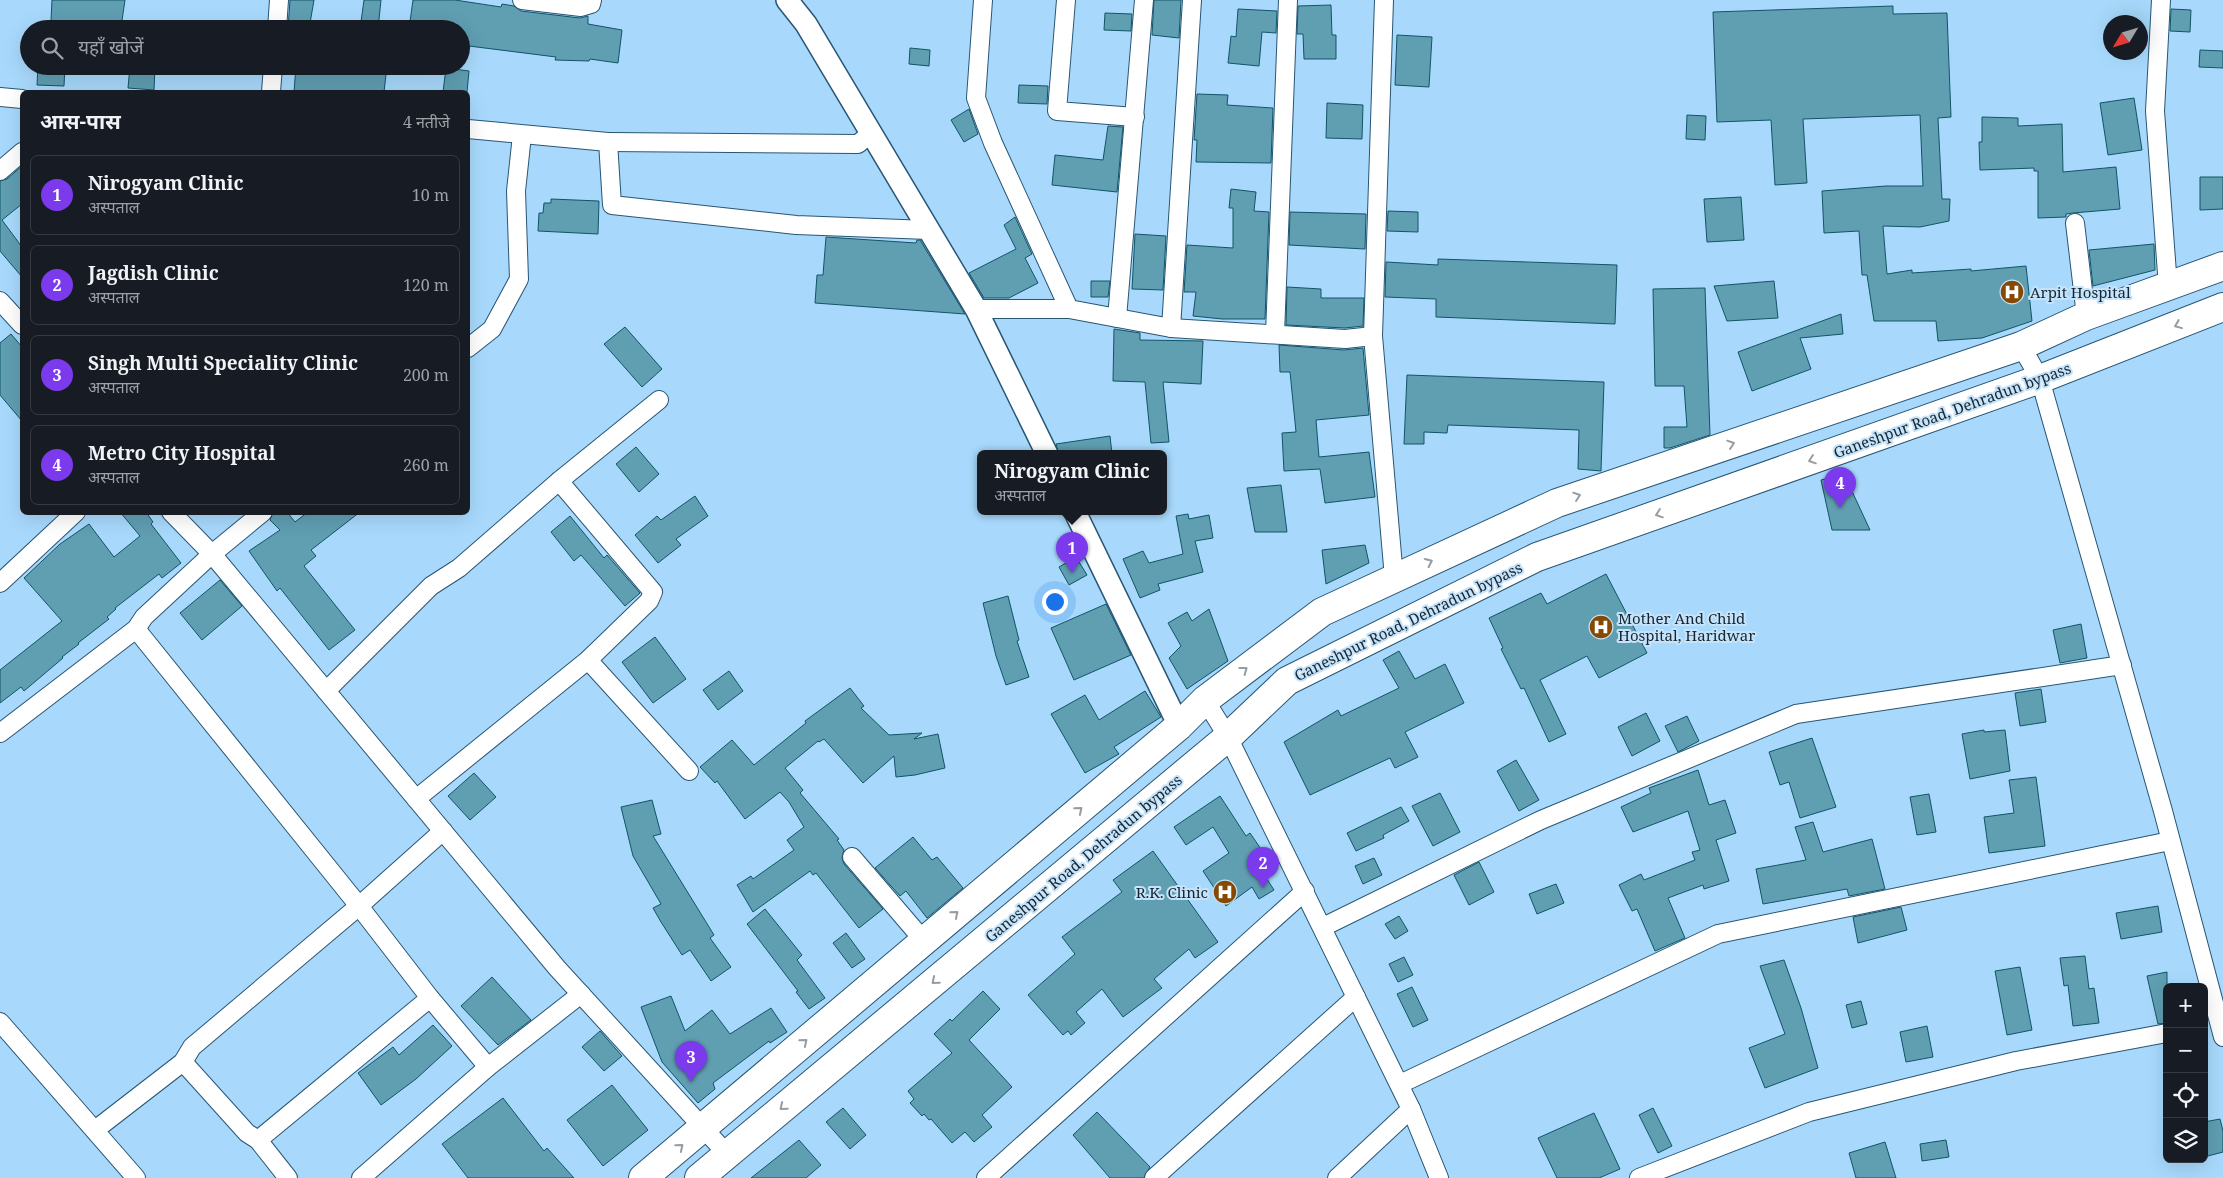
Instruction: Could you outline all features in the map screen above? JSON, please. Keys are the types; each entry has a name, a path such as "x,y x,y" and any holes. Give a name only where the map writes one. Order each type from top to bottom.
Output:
{"main road":[{"path":"642,1178 1178,726 1205,700 1322,612 1557,502 2021,346 2086,316 2223,266"},
{"name":"Ganeshpur Road, Dehradun bypass","path":"699,1178 1228,737 1287,681 1537,557 2040,380 2223,307"}],"street":[{"path":"278,20 279,0"},
{"path":"522,0 582,7 591,4 592,0"},
{"path":"983,0 976,98 993,143 1069,309"},
{"path":"1066,0 1057,111 1135,118"},
{"path":"1117,318 1144,0"},
{"path":"1171,328 1192,0"},
{"path":"1275,334 1288,0"},
{"path":"1384,0 1373,336 1394,578"},
{"path":"2161,0 2155,111 2168,287"},
{"path":"791,2 872,133 976,309 1045,450"},
{"path":"271,90 272,75"},
{"path":"0,97 20,99"},
{"path":"470,130 608,142 858,144 872,133"},
{"path":"470,346 492,329 519,279 516,191 522,134"},
{"path":"608,142 612,205 796,225 929,230"},
{"path":"0,171 20,154"},
{"path":"2075,223 2086,316"},
{"path":"0,301 20,322"},
{"path":"976,309 1069,309 1171,328 1345,339 1373,336"},
{"path":"2021,346 2040,380 2122,664 2170,841 2215,1028"},
{"path":"326,691 431,586 459,568 559,481 659,400"},
{"path":"416,799 588,660 649,601 653,592 559,481"},
{"path":"0,583 73,515"},
{"path":"174,515 212,554 581,994 704,1126 727,1154"},
{"path":"0,733 136,629 144,617 212,554 260,515"},
{"path":"1076,515 1178,726"},
{"path":"136,629 360,906 430,998 488,1067"},
{"path":"588,660 689,771"},
{"path":"1322,927 1541,820 1796,714 2122,664"},
{"path":"1205,700 1228,737 1400,1084 1439,1178"},
{"path":"95,1130 183,1062 192,1047 360,906 443,831"},
{"path":"1400,1084 1718,934 2170,841"},
{"path":"852,857 924,940"},
{"path":"986,1178 1305,891"},
{"path":"361,1178 488,1067 581,994"},
{"path":"1154,1178 1356,997"},
{"path":"258,1140 430,998"},
{"path":"0,1022 136,1178"},
{"path":"1639,1178 1809,1112 2016,1062 2163,1034"},
{"path":"183,1062 247,1133 258,1140 288,1178"},
{"path":"1337,1178 1411,1109"}],"building":[{"path":"52,0 125,0 122,20 51,20"},
{"path":"290,0 314,0 311,20 289,20"},
{"path":"364,0 381,0 379,20 361,20"},
{"path":"413,0 455,0 501,7 502,4 514,6 521,11 580,18 588,16 588,24 622,30 618,63 590,59 589,61 555,60 556,57 470,46 470,20 410,20"},
{"path":"1154,0 1181,0 1179,38 1152,35"},
{"path":"1331,5 1332,35 1336,35 1336,59 1304,59 1303,34 1297,34 1298,6"},
{"path":"1893,6 1893,14 1947,13 1951,117 1938,118 1942,199 1950,199 1949,221 1920,227 1883,226 1887,274 1912,270 1912,273 1971,269 1971,271 2026,266 2032,321 1982,338 1938,341 1936,321 1874,321 1867,275 1862,275 1859,231 1824,233 1822,191 1886,186 1923,186 1920,115 1803,119 1807,183 1775,185 1771,120 1717,122 1713,12"},
{"path":"1238,9 1277,11 1276,33 1262,32 1259,66 1228,63 1231,36 1236,37"},
{"path":"2171,9 2191,10 2190,32 2170,31"},
{"path":"1105,13 1132,14 1131,31 1104,30"},
{"path":"1397,35 1432,37 1429,87 1395,85"},
{"path":"910,48 930,50 929,66 909,64"},
{"path":"2200,50 2223,51 2223,68 2199,67"},
{"path":"38,75 65,75 64,86 37,85"},
{"path":"129,75 155,75 154,90 128,88"},
{"path":"295,75 386,75 384,90 294,90"},
{"path":"445,75 469,75 467,90 443,90"},
{"path":"1019,85 1048,86 1047,104 1018,103"},
{"path":"1197,94 1228,95 1227,105 1273,108 1271,163 1196,162 1197,140 1194,140"},
{"path":"2134,98 2142,150 2108,155 2100,103"},
{"path":"1327,103 1363,105 1362,139 1326,138"},
{"path":"969,109 978,134 964,142 951,120"},
{"path":"1687,115 1706,116 1705,140 1686,139"},
{"path":"1982,117 2018,118 2018,126 2062,124 2063,172 2116,167 2120,209 2066,214 2066,217 2038,218 2038,171 2034,171 2034,168 1980,170 1979,142 1982,142"},
{"path":"1108,126 1123,127 1117,192 1052,185 1055,155 1103,160"},
{"path":"20,168 20,206 2,220 20,244 20,275 0,251 0,181 7,179"},
{"path":"2200,177 2223,177 2223,209 2200,210"},
{"path":"1231,189 1256,192 1254,211 1269,212 1265,319 1222,319 1193,316 1196,292 1184,292 1187,245 1233,248 1233,208 1229,208"},
{"path":"1741,197 1744,240 1707,242 1704,199"},
{"path":"551,199 599,201 598,234 538,231 539,213 543,213 544,203 551,203"},
{"path":"1388,211 1418,212 1418,232 1387,231"},
{"path":"1290,212 1366,214 1365,249 1289,245"},
{"path":"1015,217 1032,254 1025,258 1038,283 1009,298 984,298 969,273 1016,249 1004,225"},
{"path":"1135,234 1166,236 1163,290 1132,289"},
{"path":"826,237 916,243 917,240 920,240 965,314 815,303 817,275 823,275"},
{"path":"2154,244 2155,270 2093,286 2089,250"},
{"path":"1438,259 1617,265 1615,324 1436,317 1436,299 1385,297 1386,262 1438,265"},
{"path":"1091,281 1110,281 1108,297 1091,297"},
{"path":"1774,281 1778,318 1727,321 1714,286"},
{"path":"1287,287 1321,289 1321,298 1364,298 1363,326 1345,328 1286,325"},
{"path":"1705,288 1710,435 1670,448 1664,448 1664,427 1687,427 1684,386 1655,386 1653,289"},
{"path":"1841,314 1843,334 1800,338 1811,369 1752,391 1738,352"},
{"path":"625,327 662,369 642,387 604,344"},
{"path":"1114,329 1140,333 1140,340 1203,341 1201,384 1163,382 1169,442 1151,443 1145,382 1113,381"},
{"path":"11,334 20,345 20,419 0,395 0,343"},
{"path":"1279,345 1344,350 1363,348 1369,415 1316,420 1319,457 1369,452 1375,497 1325,503 1320,469 1284,471 1282,433 1296,432 1290,372 1280,372"},
{"path":"1407,375 1604,382 1601,471 1578,469 1579,430 1448,425 1447,433 1424,432 1424,444 1404,444"},
{"path":"1110,436 1112,450 1058,450 1056,444"},
{"path":"636,447 659,474 639,492 616,464"},
{"path":"1844,474 1870,530 1832,530 1821,480"},
{"path":"1281,485 1287,532 1255,532 1247,488"},
{"path":"695,496 708,516 676,539 681,545 658,563 635,535 657,516 661,520"},
{"path":"1188,514 1189,519 1209,515 1213,538 1195,541 1203,572 1158,584 1160,590 1140,598 1123,559 1143,551 1149,563 1183,554 1176,516"},
{"path":"122,515 148,515 153,522 151,524 181,563 162,578 159,574 115,608 107,617 109,619 78,643 24,691 21,687 0,703 0,670 62,621 24,578 60,544 89,524 114,557 140,536"},
{"path":"272,515 289,515 295,522 304,515 356,515 311,550 316,556 304,566 355,630 329,650 280,588 277,591 249,551 280,530 270,520"},
{"path":"570,516 604,558 607,555 640,593 625,606 581,555 574,561 551,532"},
{"path":"1365,545 1369,563 1326,584 1322,550"},
{"path":"1076,557 1087,575 1069,585 1059,567"},
{"path":"1606,574 1647,653 1599,678 1587,656 1540,680 1566,734 1549,742 1524,688 1521,689 1501,649 1503,648 1489,618 1541,593 1547,604"},
{"path":"220,580 242,606 202,640 180,613"},
{"path":"1008,596 1019,640 1017,641 1029,677 1006,685 996,656 983,603"},
{"path":"1106,604 1131,655 1074,680 1051,628"},
{"path":"1209,609 1228,661 1187,689 1169,658 1181,646 1168,623 1187,612 1192,621"},
{"path":"2081,624 2087,658 2060,663 2053,630"},
{"path":"655,637 686,679 653,703 622,662"},
{"path":"1399,651 1415,679 1445,664 1464,703 1405,732 1418,757 1395,768 1390,758 1310,795 1284,742 1338,710 1341,716 1399,688 1383,660"},
{"path":"729,671 743,691 718,710 703,690"},
{"path":"850,688 864,706 861,708 889,735 922,733 914,739 938,734 945,768 896,777 894,756 863,783 824,739 818,741 785,768 803,790 800,793 839,839 837,840 844,850 842,858 844,864 883,909 859,928 816,873 813,875 810,871 753,912 737,885 751,876 753,879 794,850 787,840 804,827 789,802 780,792 745,819 717,781 715,783 700,767 732,740 754,765 806,723 805,721"},
{"path":"2041,689 2046,722 2020,726 2015,693"},
{"path":"1145,691 1161,717 1114,747 1119,754 1085,773 1051,714 1085,695 1099,720"},
{"path":"1646,713 1660,741 1632,756 1618,727"},
{"path":"1687,716 1699,741 1678,752 1665,726"},
{"path":"1984,730 1984,732 2005,730 2010,771 1970,779 1962,734"},
{"path":"1812,738 1836,807 1800,818 1789,782 1780,785 1769,752"},
{"path":"1516,760 1539,800 1519,811 1497,771"},
{"path":"1698,770 1709,805 1725,800 1736,833 1716,840 1729,881 1704,889 1703,885 1668,898 1685,938 1655,951 1637,909 1632,911 1619,885 1641,874 1644,880 1695,860 1692,852 1700,850 1688,811 1633,832 1621,807 1651,793 1649,788"},
{"path":"474,773 496,797 470,820 448,796"},
{"path":"2036,777 2045,846 1989,853 1984,817 2014,813 2009,780"},
{"path":"1440,793 1460,832 1433,846 1412,806"},
{"path":"1929,794 1936,832 1917,835 1910,797"},
{"path":"1220,796 1246,836 1250,833 1265,855 1256,862 1274,890 1259,899 1252,887 1226,906 1203,871 1229,853 1213,827 1186,845 1174,827"},
{"path":"652,800 661,834 653,836 714,935 710,938 731,967 711,981 690,950 682,955 661,922 653,908 661,904 633,856 621,807"},
{"path":"1401,807 1409,821 1383,835 1384,838 1356,851 1347,833"},
{"path":"1813,822 1823,852 1872,839 1885,889 1849,896 1847,889 1763,904 1756,869 1806,860 1795,827"},
{"path":"913,837 932,860 937,857 963,888 927,918 906,891 900,896 875,868"},
{"path":"1153,851 1218,942 1195,958 1189,949 1154,979 1162,988 1123,1017 1102,989 1076,1012 1085,1023 1071,1035 1068,1031 1063,1035 1028,995 1075,954 1062,937 1122,892 1113,880"},
{"path":"1374,858 1382,875 1363,884 1355,866"},
{"path":"1479,862 1494,892 1469,905 1454,875"},
{"path":"1556,884 1564,903 1537,914 1529,894"},
{"path":"2158,906 2162,932 2121,939 2116,913"},
{"path":"1901,907 1907,930 1858,943 1853,917"},
{"path":"765,909 802,955 797,960 825,998 809,1009 796,992 798,991 747,924"},
{"path":"1399,916 1408,931 1395,939 1385,924"},
{"path":"846,933 865,959 852,968 833,943"},
{"path":"2085,956 2089,989 2094,988 2099,1023 2073,1026 2068,985 2064,986 2060,958"},
{"path":"1404,957 1413,975 1398,982 1389,964"},
{"path":"1784,960 1801,1008 1818,1068 1765,1088 1749,1048 1785,1034 1760,966"},
{"path":"2020,967 2032,1030 2007,1035 1995,971"},
{"path":"2167,972 2167,983 2163,983 2163,1023 2158,1024 2147,976"},
{"path":"492,977 531,1020 498,1045 461,1006"},
{"path":"1412,987 1428,1020 1413,1027 1397,994"},
{"path":"983,991 1000,1009 969,1040 1012,1087 982,1115 992,1127 974,1142 965,1132 952,1143 931,1119 929,1120 924,1114 922,1116 910,1103 914,1099 908,1091 952,1053 934,1034 950,1019 952,1021"},
{"path":"671,996 685,1031 712,1010 730,1034 771,1008 787,1032 770,1043 769,1041 713,1083 715,1089 698,1103 662,1062 641,1007"},
{"path":"1861,1001 1867,1024 1852,1028 1846,1005"},
{"path":"433,1025 452,1046 416,1079 381,1105 358,1073 393,1047 399,1055"},
{"path":"1927,1026 1933,1057 1906,1062 1900,1032"},
{"path":"600,1031 622,1056 604,1071 582,1047"},
{"path":"612,1085 648,1130 603,1166 567,1120"},
{"path":"503,1098 544,1151 547,1148 574,1178 468,1178 442,1144"},
{"path":"843,1108 866,1135 850,1149 826,1122"},
{"path":"1653,1108 1672,1146 1658,1153 1639,1115"},
{"path":"1097,1112 1150,1167 1144,1178 1110,1178 1073,1135"},
{"path":"1594,1113 1620,1169 1599,1178 1557,1178 1538,1138"},
{"path":"2220,1119 2223,1131 2223,1152 2208,1156 2208,1121"},
{"path":"799,1140 821,1165 806,1178 751,1178"},
{"path":"1946,1140 1949,1157 1922,1161 1920,1144"},
{"path":"1885,1142 1896,1178 1856,1178 1849,1153"}],"place":[{"name":"Arpit Hospital","path":"2012,292"},
{"name":"Metro City Hospital","path":"1840,508"},
{"name":"Nirogyam Clinic","path":"1072,573"},
{"name":"Mother And Child Hospital, Haridwar","path":"1601,627"},
{"name":"Jagdish Clinic","path":"1263,888"},
{"name":"R.K. Clinic","path":"1225,892"},
{"name":"Singh Multi Speciality Clinic","path":"691,1082"}]}
